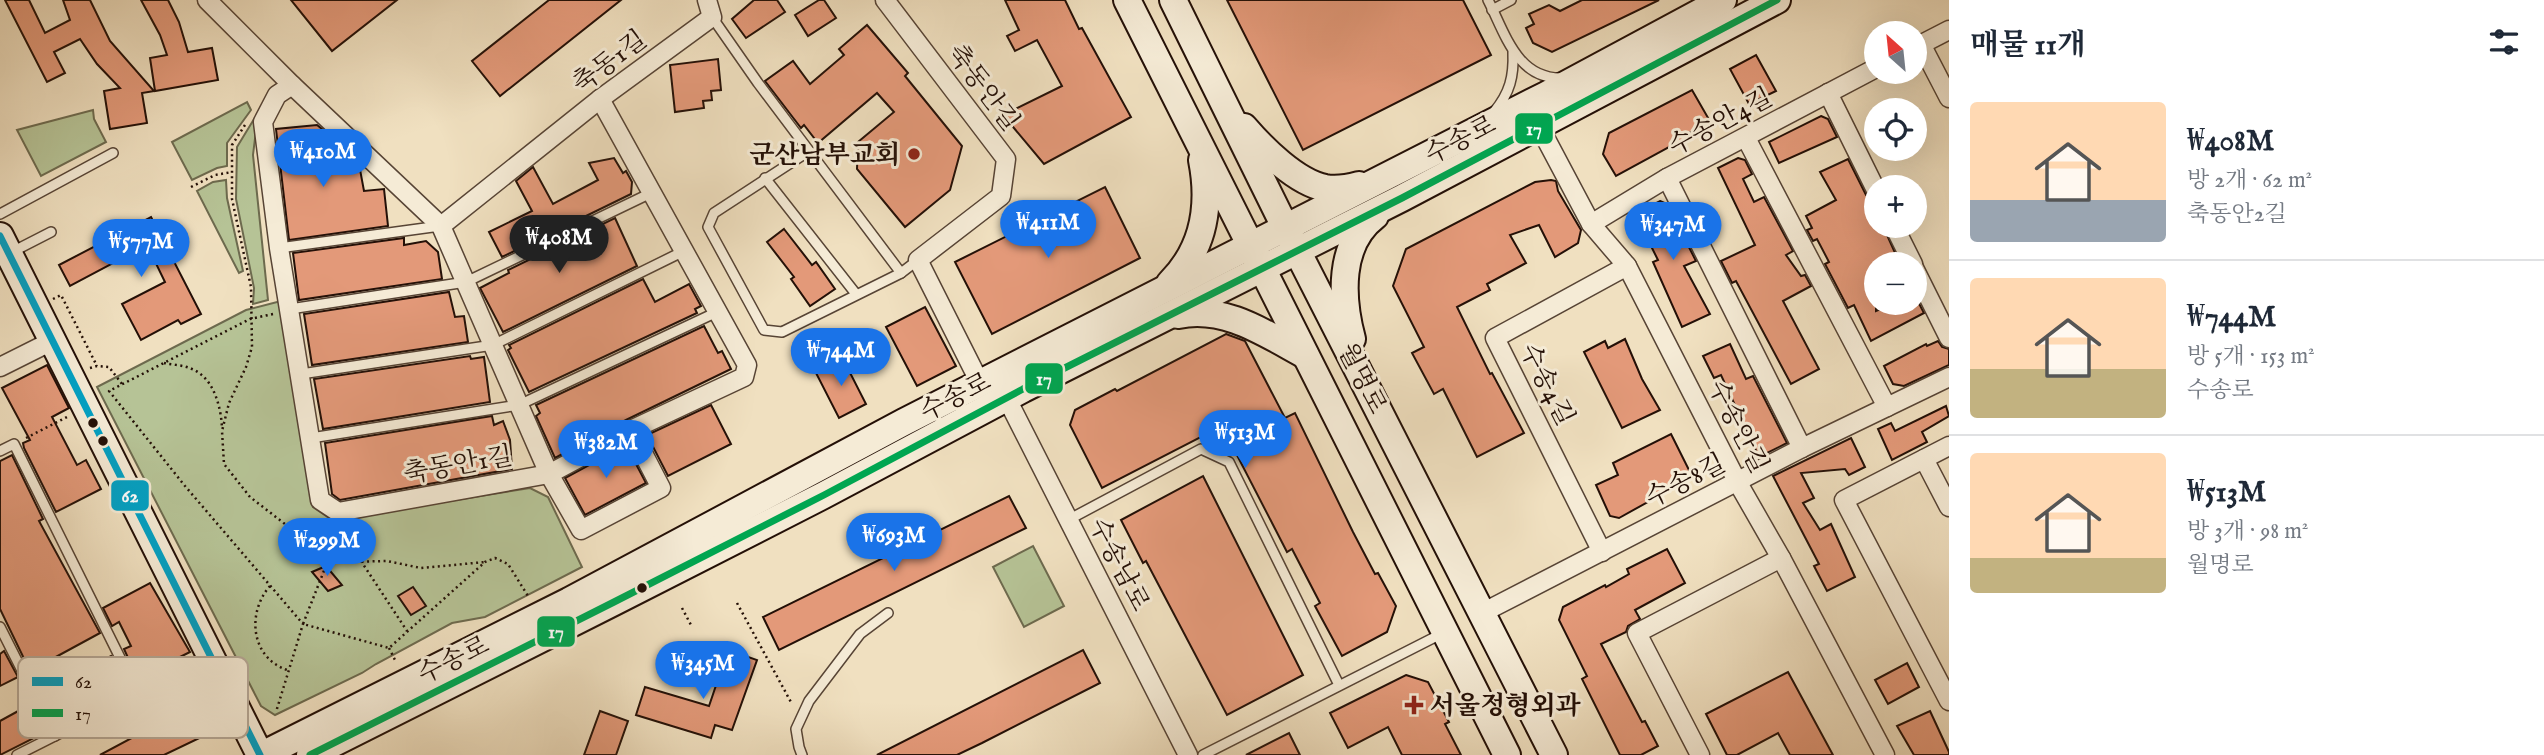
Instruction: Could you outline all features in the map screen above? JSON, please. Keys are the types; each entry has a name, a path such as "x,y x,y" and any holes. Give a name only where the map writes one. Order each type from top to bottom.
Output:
{"street":[{"path":"208,0 292,85 441,226 549,474 581,530 661,488 631,430"},
{"name":"축동안길","path":"885,0 1006,159 1001,196 918,260"},
{"name":"월명로","path":"1127,0 1507,755"},
{"name":"월명로","path":"1173,0 1291,239 1554,755"},
{"name":"수송로","path":"310,755 812,501 1006,397 1166,317 1384,177 1723,0"},
{"name":"수송로","path":"1291,239 1393,202 1777,0"},
{"name":"축동1길","path":"441,226 710,8"},
{"path":"1927,41 1949,30"},
{"path":"1927,61 1949,98"},
{"name":"수송안4길","path":"1591,224 1667,178 1864,74"},
{"path":"262,122 278,95 292,85"},
{"path":"1828,93 1869,175"},
{"name":"축동안1길","path":"262,122 279,248 320,500 338,512 549,474 631,430 744,377 747,365 600,99"},
{"path":"1224,104 1272,156 1306,181 1325,188 1343,189 1384,177"},
{"name":"수송안길","path":"1539,126 1591,224 1627,265 1738,482 1885,755"},
{"path":"1162,291 1179,273 1203,228 1206,180 1197,138"},
{"path":"1746,138 1887,407"},
{"path":"1667,178 1802,448"},
{"path":"1363,377 1346,310 1347,264 1357,233 1371,218 1393,202"},
{"path":"4,245 211,657"},
{"name":"수송로","path":"261,755 569,601 980,383 1162,291 1255,258"},
{"path":"918,260 980,383"},
{"name":"수송4길","path":"1602,552 1495,338 1627,265"},
{"path":"1927,293 1949,338"},
{"path":"1166,317 1211,313 1236,319 1305,355"},
{"path":"0,368 52,341"},
{"name":"수송8길","path":"1482,613 1802,448 1949,377"},
{"name":"수송남로","path":"1006,397 1188,755"},
{"path":"1947,692 1844,500 1949,446"},
{"path":"1924,459 1949,508"},
{"path":"1700,755 1637,633 1781,558"},
{"path":"248,730 261,755"}],"lane":[{"path":"1488,0 1513,52 1525,66 1554,78 1587,73"},
{"path":"1493,10 1511,0"},
{"name":"축동1길","path":"710,8 810,151"},
{"path":"1475,131 1496,110 1508,91 1514,72 1513,52"},
{"path":"856,294 765,178 810,151 901,273"},
{"path":"0,214 113,153"},
{"name":"축동안길","path":"765,178 714,213 708,227 764,330 782,332 901,273 918,260"},
{"path":"290,309 466,282 653,192"},
{"path":"279,248 441,226"},
{"path":"4,245 51,232"},
{"path":"301,374 493,345 684,251"},
{"path":"311,438 519,405 718,312"},
{"path":"0,451 14,444 120,657"},
{"path":"1069,520 1202,449 1228,462 1339,685"},
{"path":"802,755 796,729 809,701 854,641 888,613"},
{"path":"0,627 18,663"},
{"path":"1203,755 1444,632"},
{"path":"17,755 51,738"}],"path":[{"path":"222,431 229,403 252,347 251,288 232,199 232,145 255,111 262,122"},
{"path":"191,187 215,175 232,172"},
{"path":"49,301 61,295 97,366"},
{"path":"290,309 250,319 108,391 303,624 388,648 395,660"},
{"path":"164,363 190,368 206,379 221,414 224,464 250,497 328,558 348,562 387,561 421,568 485,562 495,558 508,564 529,599"},
{"path":"85,371 97,366 109,367 122,384"},
{"path":"14,444 85,407"},
{"path":"276,712 303,624 328,558"},
{"path":"360,561 407,631"},
{"path":"388,648 485,562"},
{"path":"270,586 256,611 254,628 259,644 269,658 288,670"},
{"path":"737,603 796,713"},
{"path":"682,608 691,625"}],"green space":[{"path":"247,102 251,110 227,143 227,166 192,180 172,142"},
{"path":"93,110 94,119 106,142 41,176 17,130"},
{"path":"254,119 257,122 253,155 268,300 253,304 254,288 236,199 237,147"},
{"path":"226,180 227,198 243,271 239,273 197,191 213,182"},
{"path":"281,301 313,507 332,520 530,488 548,497 582,567 485,617 452,623 362,673 275,715 261,706 248,681 248,657 236,657 97,387 246,310"},
{"path":"1033,546 1064,606 1024,627 993,567"}],"building":[{"path":"5,0 29,0 45,33 70,20 63,0 90,0 110,41 154,91 142,93 147,123 110,129 104,91 120,88 97,64 80,39 54,52 65,73 47,82"},
{"path":"141,0 168,0 179,22 188,52 212,48 218,80 155,91 150,58 167,55 160,35"},
{"path":"291,0 397,0 332,51"},
{"path":"549,0 621,0 500,96 472,61"},
{"path":"754,0 777,0 785,12 746,38 732,19"},
{"path":"819,0 824,0 836,18 808,36 795,15"},
{"path":"1005,0 1065,0 1131,117 1044,164 1003,115 1062,86 1037,40 1015,51 1007,36 1019,30"},
{"path":"1227,0 1463,0 1491,55 1303,150"},
{"path":"1582,0 1659,0 1552,52 1533,43 1526,28 1534,24 1529,14 1549,5 1560,11"},
{"path":"867,25 908,73 905,76 962,146 950,190 905,227 857,169 858,142 894,112 877,93 818,143 804,125 801,128 765,81 793,61 810,84 844,55 839,49"},
{"path":"1756,55 1776,91 1749,104 1730,69"},
{"path":"718,59 721,90 711,91 712,100 703,101 704,108 675,112 670,65"},
{"path":"1692,90 1711,123 1682,136 1684,139 1616,176 1603,154 1609,133"},
{"path":"1821,116 1828,119 1837,137 1779,163 1769,142"},
{"path":"317,125 322,129 326,168 359,164 364,191 384,189 388,226 289,240 276,129"},
{"path":"614,158 632,182 631,194 502,257 489,232 532,211 516,181 533,167 553,204 598,180 589,163"},
{"path":"1738,158 1745,160 1752,174 1743,179 1754,202 1764,197 1793,251 1786,255 1801,276 1805,275 1811,286 1783,301 1819,369 1791,384 1736,281 1732,283 1721,261 1755,245 1718,168"},
{"path":"1848,159 1864,191 1864,238 1888,238 1895,252 1864,252 1864,315 1920,315 1871,341 1854,305 1848,308 1825,264 1829,262 1817,239 1813,241 1807,230 1812,228 1806,216 1836,200 1820,172"},
{"path":"1556,181 1558,191 1581,230 1578,243 1555,257 1539,225 1510,235 1526,263 1487,284 1490,290 1457,307 1490,374 1492,373 1524,433 1477,457 1443,389 1434,394 1412,353 1424,347 1393,286 1406,249 1535,182"},
{"path":"1105,187 1140,258 992,334 955,262"},
{"path":"1660,201 1667,204 1696,261 1684,266 1710,314 1682,327 1653,262 1658,260 1635,214"},
{"path":"151,217 201,314 181,324 178,320 141,340 122,304 165,282 147,245 70,286 59,265"},
{"path":"615,218 637,266 503,332 480,288 509,273 508,270"},
{"path":"784,229 812,265 816,262 835,289 810,306 791,279 794,277 767,242"},
{"path":"404,238 404,245 426,241 438,252 442,279 299,300 293,253"},
{"path":"643,279 655,302 689,284 701,306 695,309 697,313 529,392 508,350 511,348 509,345"},
{"path":"449,292 455,317 464,316 468,342 312,365 304,314"},
{"path":"925,307 956,366 917,386 886,327"},
{"path":"704,326 718,353 722,351 731,369 555,458 536,416 540,413 536,405"},
{"path":"1226,334 1245,341 1285,418 1295,413 1353,532 1396,606 1387,632 1342,656 1315,606 1320,603 1292,549 1287,552 1222,426 1102,488 1070,425 1075,410"},
{"path":"1625,339 1642,379 1660,410 1622,428 1584,352 1605,341 1608,348"},
{"path":"1938,341 1942,347 1949,349 1949,365 1904,386 1893,384 1884,366 1926,344 1927,346"},
{"path":"1730,344 1746,379 1753,376 1787,443 1759,457 1721,375 1714,378 1703,356"},
{"path":"470,356 471,359 484,357 490,402 323,429 314,379"},
{"path":"842,357 866,404 839,418 815,371"},
{"path":"47,365 69,408 52,417 77,465 86,460 101,489 56,512 24,448 23,443 30,440 2,388"},
{"path":"711,405 731,444 668,476 647,435"},
{"path":"1946,406 1949,416 1922,432 1927,442 1892,460 1878,429 1891,423 1895,431"},
{"path":"492,416 494,425 503,421 510,440 512,469 340,500 332,494 325,443"},
{"path":"1671,434 1693,478 1619,518 1610,516 1596,485 1618,475 1613,463"},
{"path":"1851,438 1865,467 1849,475 1845,469 1801,473 1814,498 1803,503 1820,530 1831,524 1855,577 1827,591 1814,566 1819,564 1773,476"},
{"path":"626,445 646,483 585,515 565,478"},
{"path":"12,455 43,519 39,521 100,633 56,657 23,657 0,609 0,461"},
{"path":"1203,476 1303,675 1227,715 1146,561 1143,563 1121,520"},
{"path":"1009,496 1026,528 779,650 763,617"},
{"path":"1667,549 1685,583 1635,610 1640,619 1628,626 1626,632 1601,644 1642,722 1645,721 1658,746 1641,755 1620,755 1582,679 1587,676 1559,620 1563,607 1605,585 1606,587 1629,574 1627,569"},
{"path":"326,566 342,585 328,591 312,572"},
{"path":"150,583 190,652 180,657 128,657 124,649 131,646 119,622 112,626 103,608"},
{"path":"413,587 426,606 411,615 398,596"},
{"path":"728,650 757,660 732,730 715,725 711,738 636,715 645,687 709,706"},
{"path":"1083,650 1100,683 957,755 877,755"},
{"path":"4,651 18,677 0,686 0,654"},
{"path":"1907,663 1919,687 1888,704 1875,680"},
{"path":"1788,672 1833,755 1790,755 1778,733 1737,755 1727,755 1706,714"},
{"path":"1406,675 1428,682 1449,722 1445,724 1461,755 1402,755 1388,727 1348,748 1330,713"},
{"path":"18,711 18,738 34,738 0,755 0,721"},
{"path":"600,711 628,721 616,755 584,755"},
{"path":"1930,711 1949,755 1914,755 1897,726"},
{"path":"1289,733 1300,755 1246,755"},
{"path":"132,738 199,738 164,755 100,755"}],"transit line":[{"name":"17","path":"310,755 1402,198 1777,0"},
{"name":"62","path":"0,236 211,657"},
{"name":"62","path":"248,731 260,755"}],"place":[{"name":"군산남부교회","path":"914,154"},
{"name":"서울정형외과","path":"1414,705"}]}
